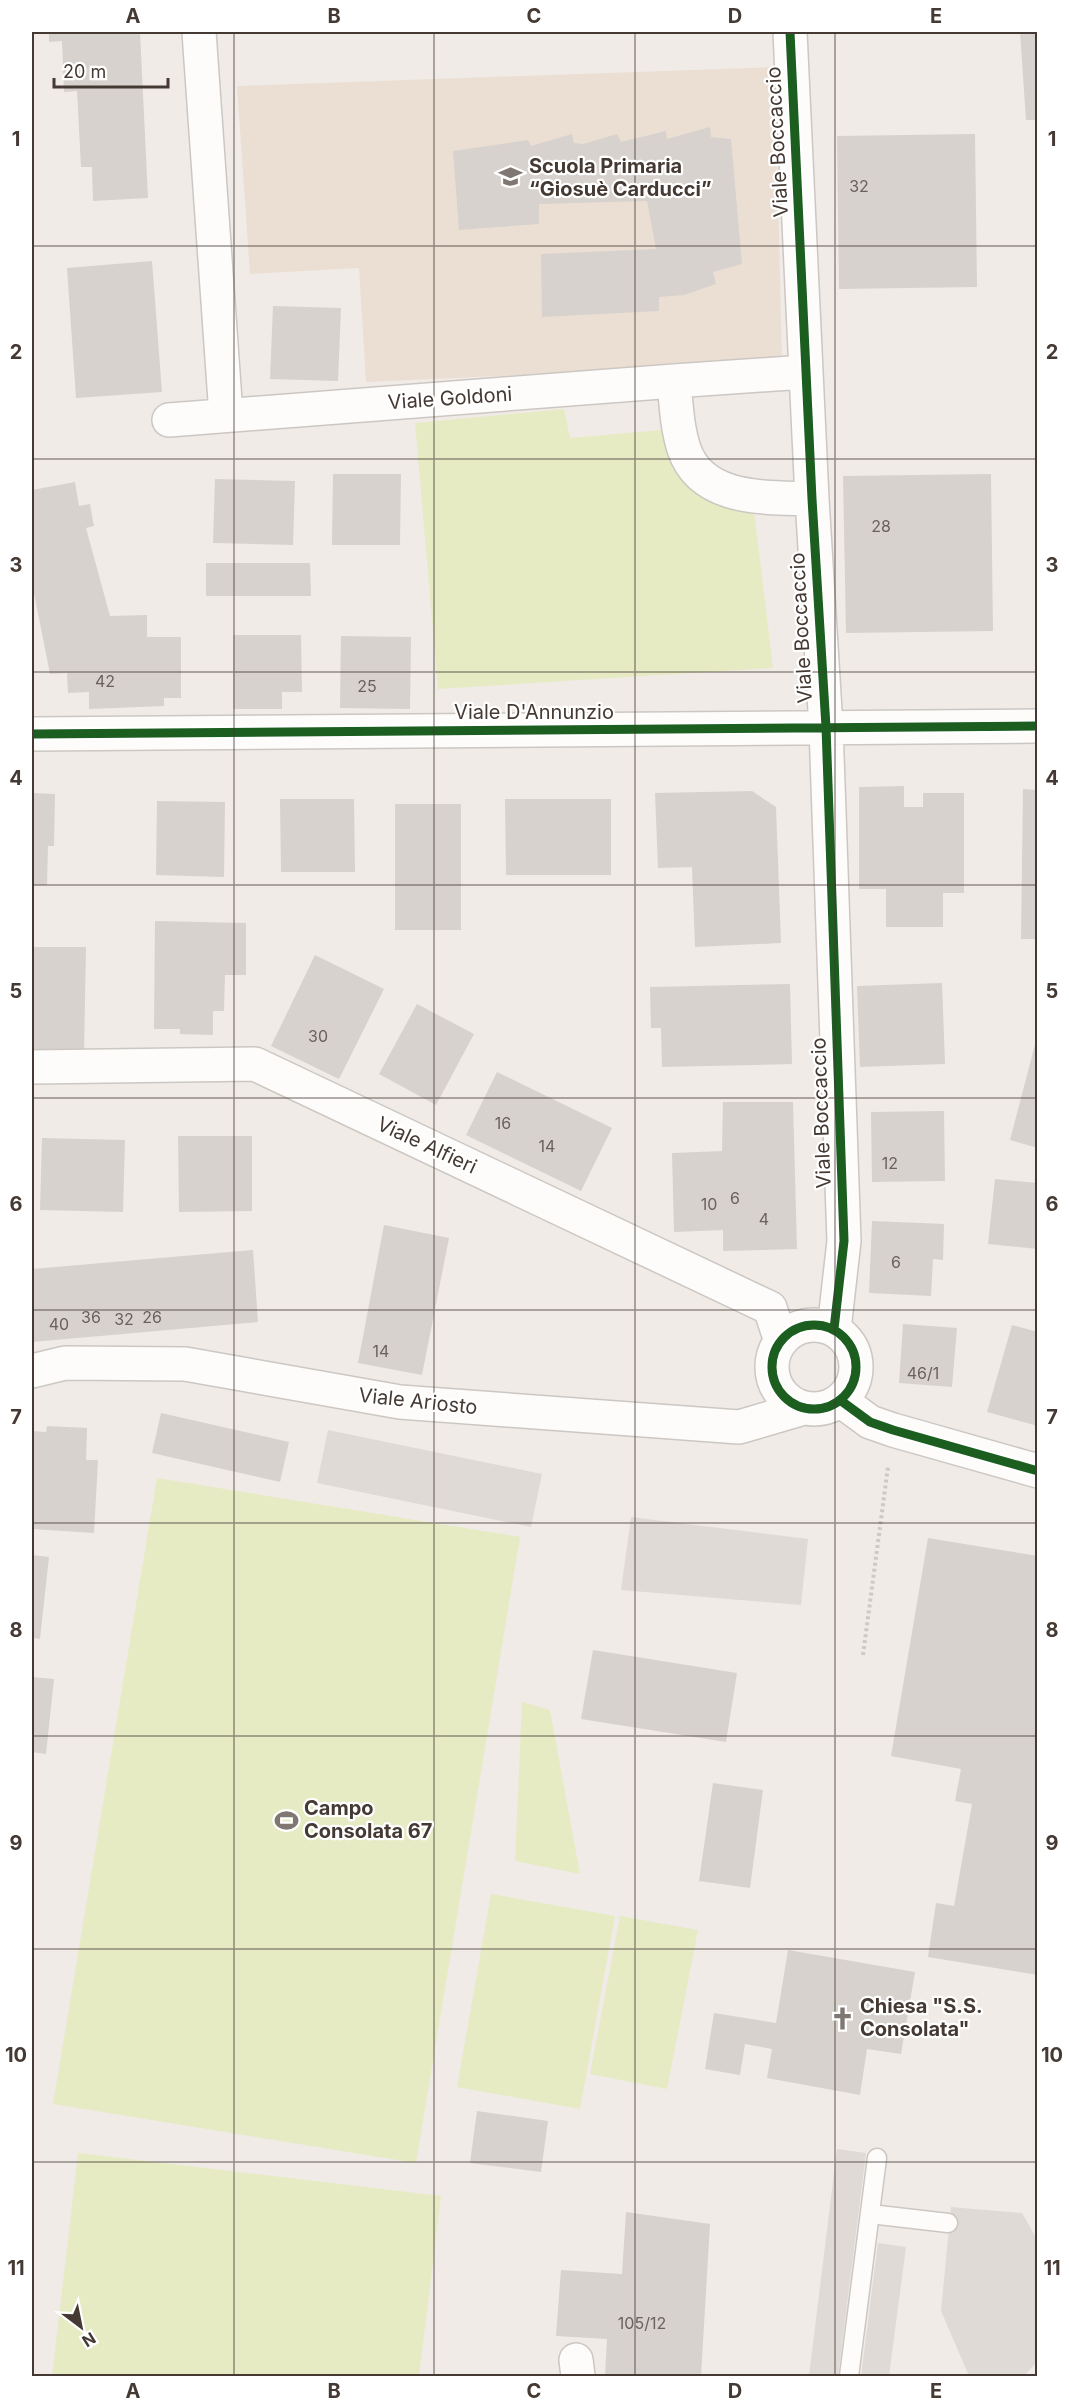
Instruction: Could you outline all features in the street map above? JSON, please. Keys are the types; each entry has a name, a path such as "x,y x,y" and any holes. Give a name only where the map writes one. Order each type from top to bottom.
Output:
{"street":[{"path":"199,32 226,415"},
{"name":"Viale Boccaccio","path":"790,32 805,372 826,727 844,1240 834,1329"},
{"name":"Viale Goldoni","path":"169,420 805,372"},
{"path":"674,381 679,429 685,451 694,468 708,481 726,491 745,495 812,499"},
{"name":"Viale D'Annunzio","path":"32,734 1038,726"},
{"name":"Viale Alfieri","path":"32,1067 255,1064 770,1308 781,1341"},
{"path":"819,1325 834,1329 845,1338 853,1350 856,1374 850,1388 840,1400 825,1408 804,1408 787,1399 780,1392 772,1367 774,1354 781,1341 798,1328 819,1325"},
{"name":"Viale Ariosto","path":"32,1371 65,1363 184,1364 400,1402 739,1427 804,1408"},
{"path":"840,1400 870,1422 1038,1471"}],"lane":[{"path":"849,2376 877,2158"},
{"path":"870,2214 948,2223"}],"path":[{"path":"863,1655 893,1430"}],"shaded area":[{"name":"Scuola Primaria “Giosuè Carducci”","path":"775,67 782,363 366,382 359,268 250,274 237,86"},
{"path":"328,1430 542,1474 531,1527 317,1483"},
{"path":"631,1517 808,1539 801,1605 621,1590"},
{"path":"837,2149 866,2153 838,2376 809,2376"},
{"path":"951,2207 1022,2213 1037,2239 1037,2362 1024,2376 969,2376 941,2311"},
{"path":"878,2243 906,2247 889,2376 861,2376"}],"green space":[{"path":"564,409 570,438 661,430 673,467 696,492 754,511 773,668 438,689 415,423"},
{"name":"Campo Consolata 67","path":"157,1478 520,1537 416,2163 53,2104"},
{"path":"522,1702 550,1710 580,1874 515,1861"},
{"path":"491,1894 615,1916 580,2109 457,2087"},
{"path":"620,1916 698,1930 667,2089 590,2074"},
{"path":"78,2153 441,2196 419,2376 52,2376"}],"building":[{"path":"49,32 140,32 148,198 93,201 92,167 81,167 77,91 64,92 62,41 49,42"},
{"path":"1020,32 1038,32 1038,120 1026,120"},
{"path":"710,127 711,137 731,139 742,264 713,272 716,284 684,295 659,297 659,311 542,317 541,254 656,249 647,201 539,204 539,224 459,230 453,151 528,140 531,146 572,134 574,143 583,144 617,134 621,142 666,131 667,139"},
{"path":"975,134 977,287 839,289 837,136"},
{"path":"152,261 162,392 76,398 67,268"},
{"path":"273,306 341,308 338,381 270,379"},
{"path":"333,474 401,474 400,545 332,545"},
{"path":"991,474 993,631 846,633 843,476"},
{"path":"215,479 295,481 293,545 213,543"},
{"path":"75,482 79,506 90,504 94,526 86,528 110,616 147,615 147,637 181,637 181,698 164,698 164,706 89,709 89,692 68,693 67,673 50,674 32,583 32,490"},
{"path":"206,563 310,563 311,596 206,596"},
{"path":"233,635 301,635 302,692 282,692 282,709 233,709"},
{"path":"341,636 411,637 410,709 340,708"},
{"path":"904,786 904,807 923,807 923,793 964,793 964,893 943,893 943,927 886,927 886,889 859,889 859,787"},
{"path":"1023,789 1038,790 1038,939 1021,939"},
{"path":"752,791 776,807 781,943 695,947 692,867 658,868 655,793"},
{"path":"32,793 55,794 54,846 48,846 47,885 32,885"},
{"path":"280,799 354,799 355,872 281,872"},
{"path":"505,799 611,799 611,875 506,875"},
{"path":"157,801 225,802 224,877 156,875"},
{"path":"395,804 461,804 461,930 395,930"},
{"path":"155,921 246,923 246,975 225,975 224,1011 213,1011 213,1035 180,1034 180,1029 154,1029"},
{"path":"32,947 86,947 84,1054 32,1053"},
{"path":"315,955 384,989 339,1079 271,1046"},
{"path":"942,983 945,1064 860,1067 857,986"},
{"path":"790,984 792,1064 662,1067 661,1028 651,1028 650,987"},
{"path":"417,1004 474,1034 436,1105 379,1074"},
{"path":"1038,1037 1038,1148 1010,1140"},
{"path":"497,1072 612,1128 581,1191 466,1135"},
{"path":"723,1102 793,1102 797,1249 723,1251 723,1230 674,1232 672,1153 722,1151"},
{"path":"944,1111 945,1181 872,1182 871,1112"},
{"path":"178,1136 252,1136 252,1211 179,1212"},
{"path":"42,1138 125,1140 123,1212 40,1210"},
{"path":"995,1179 1038,1183 1038,1249 988,1244"},
{"path":"872,1221 944,1224 943,1260 933,1259 931,1296 869,1293"},
{"path":"384,1225 449,1238 422,1375 358,1363"},
{"path":"253,1250 258,1322 32,1342 32,1269"},
{"path":"903,1324 957,1328 952,1387 899,1383"},
{"path":"1012,1325 1038,1332 1038,1426 987,1412"},
{"path":"161,1413 289,1442 280,1482 152,1453"},
{"path":"47,1426 87,1428 86,1460 98,1460 94,1533 32,1529 32,1431 46,1432"},
{"path":"928,1538 1038,1556 1038,1975 928,1957 936,1903 954,1906 972,1804 955,1801 961,1769 891,1756"},
{"path":"32,1555 49,1557 40,1639 32,1638"},
{"path":"593,1650 737,1673 726,1742 581,1719"},
{"path":"32,1677 54,1679 46,1754 32,1752"},
{"path":"713,1783 763,1790 750,1888 699,1881"},
{"name":"Chiesa \"S.S. Consolata\"","path":"788,1950 915,1972 901,2054 867,2049 860,2095 767,2078 772,2049 745,2044 740,2075 705,2069 714,2013 776,2023"},
{"path":"477,2111 548,2121 541,2172 470,2163"},
{"path":"626,2212 710,2224 701,2376 605,2376 607,2339 556,2336 561,2270 622,2274"}],"cycle path":[{"path":"790,32 812,499 826,727 844,1241 834,1329"},
{"path":"32,734 1038,726"},
{"path":"814,1325 830,1328 844,1337 853,1351 856,1367 853,1383 844,1397 830,1406 814,1409 798,1406 784,1397 775,1383 772,1367 775,1351 784,1337 798,1328 814,1325"},
{"path":"840,1400 870,1422 1038,1471"}],"place":[{"name":"Scuola Primaria “Giosuè Carducci”","path":"511,177"},
{"name":"Campo Consolata 67","path":"286,1820"},
{"name":"Chiesa \"S.S. Consolata\"","path":"842,2018"}]}
